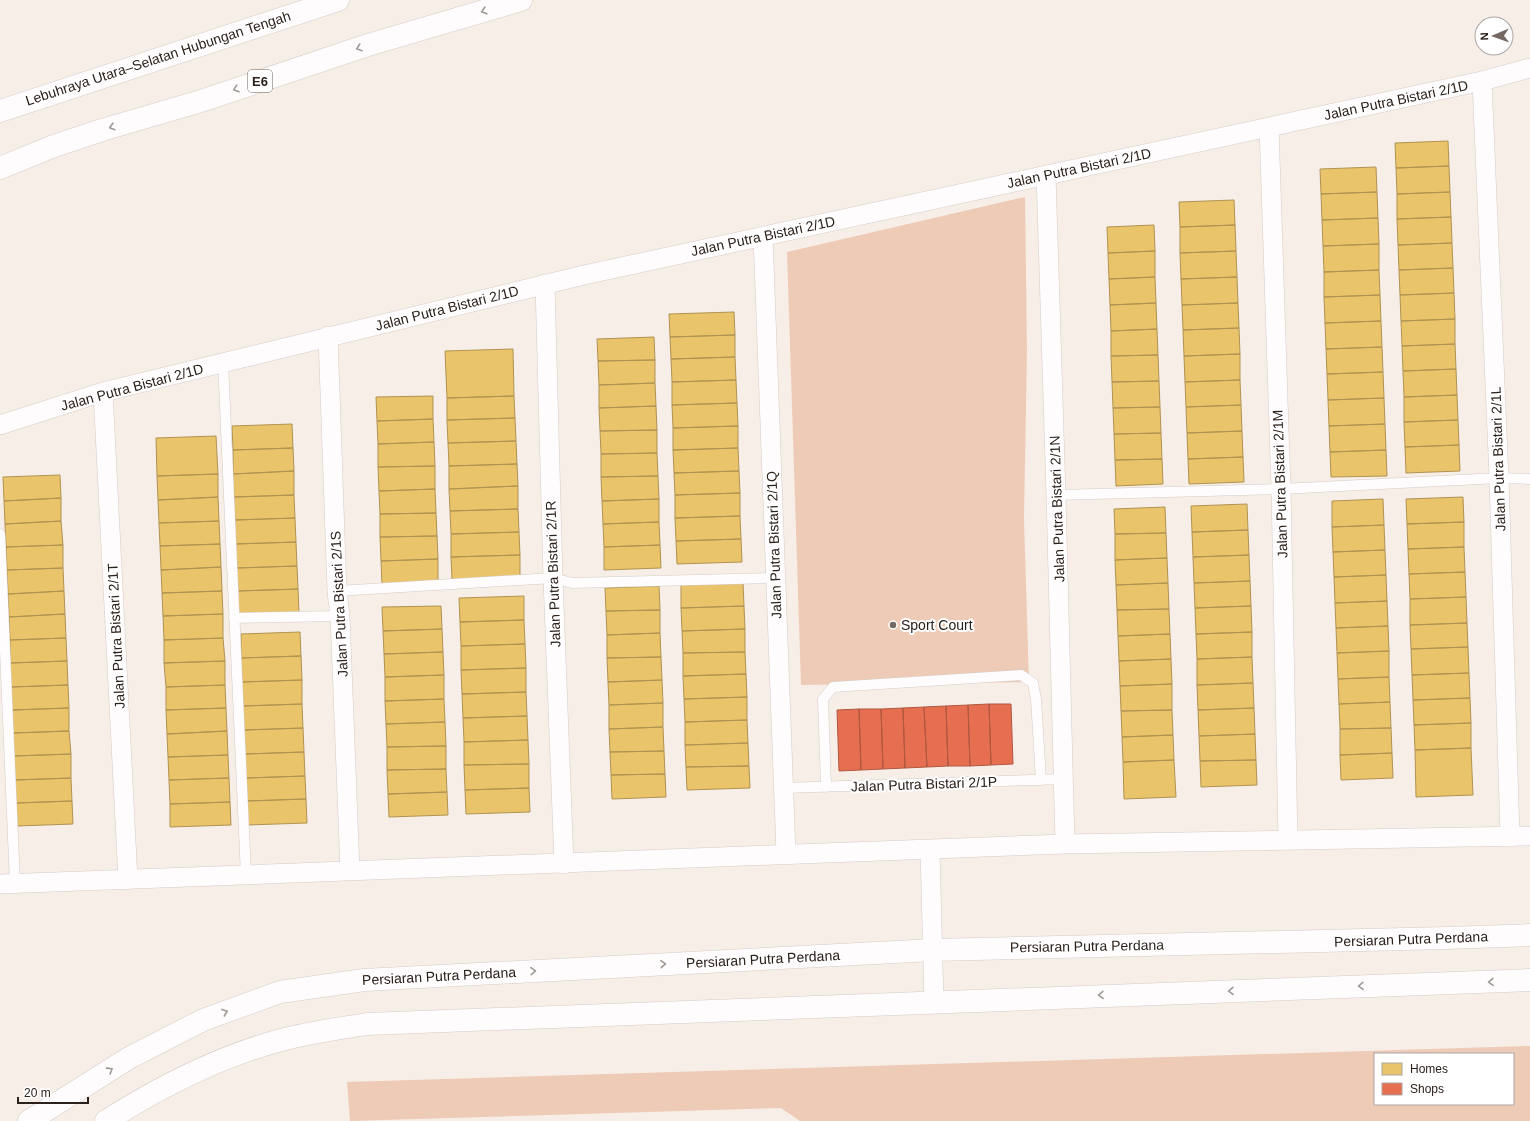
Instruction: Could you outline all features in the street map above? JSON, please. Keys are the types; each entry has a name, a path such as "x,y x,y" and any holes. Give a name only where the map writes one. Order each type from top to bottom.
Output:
{"main road":[{"name":"Lebuhraya Utara–Selatan Hubungan Tengah","path":"0,111 338,0"},
{"name":"E6","path":"0,168 54,146 102,130 201,101 368,45 521,0"},
{"name":"Persiaran Putra Perdana","path":"29,1121 129,1058 197,1023 280,992 364,980 933,950 1530,935"},
{"path":"106,1121 150,1093 215,1062 289,1038 367,1024 1530,980"}],"street":[{"name":"Jalan Putra Bistari 2/1D","path":"0,425 103,392 544,284 1482,81 1530,68"},
{"name":"Jalan Putra Bistari 2/1L","path":"1482,81 1499,478 1510,837"},
{"name":"Jalan Putra Bistari 2/1M","path":"1269,127 1281,489 1288,840"},
{"name":"Jalan Putra Bistari 2/1N","path":"1046,175 1065,844"},
{"name":"Jalan Putra Bistari 2/1Q","path":"763,236 786,854"},
{"name":"Jalan Putra Bistari 2/1R","path":"544,284 552,578 564,864"},
{"name":"Jalan Putra Bistari 2/1S","path":"328,336 337,591 340,616 350,871"},
{"name":"Jalan Putra Bistari 2/1T","path":"103,392 128,880"},
{"path":"8,884 1065,844 1530,836"},
{"path":"930,850 934,1002"}],"lane":[{"path":"223,362 246,876"},
{"path":"1056,495 1281,489 1499,478 1530,479"},
{"path":"0,534 8,884"},
{"path":"337,591 552,578 572,583 776,578"},
{"path":"234,618 340,616"},
{"path":"826,787 823,699 833,687 1022,675 1033,683 1036,699 1041,780"},
{"name":"Jalan Putra Bistari 2/1P","path":"783,788 1064,779"}],"shaded area":[{"path":"1025,197 1027,351 1024,519 1029,682 801,685 787,252"},
{"path":"1530,1046 1530,1121 800,1121 781,1108 350,1121 347,1082"}],"building: Homes":[{"path":"1448,141 1449,166 1396,168 1395,143"},
{"path":"1449,166 1450,192 1397,194 1396,168"},
{"path":"1376,167 1377,192 1321,194 1320,169"},
{"path":"1377,192 1378,218 1322,220 1321,194"},
{"path":"1450,192 1451,217 1397,219 1397,194"},
{"path":"1234,200 1235,225 1180,227 1179,202"},
{"path":"1451,217 1452,243 1398,245 1397,219"},
{"path":"1378,218 1379,244 1323,246 1322,220"},
{"path":"1154,225 1155,251 1108,253 1107,227"},
{"path":"1235,225 1236,251 1180,253 1180,227"},
{"path":"1452,243 1453,268 1399,270 1398,245"},
{"path":"1379,244 1379,270 1324,272 1323,246"},
{"path":"1155,251 1155,277 1109,279 1108,253"},
{"path":"1236,251 1237,277 1181,279 1180,253"},
{"path":"1453,268 1454,293 1400,295 1399,270"},
{"path":"1379,270 1380,295 1324,297 1324,272"},
{"path":"1155,277 1156,303 1110,305 1109,279"},
{"path":"1237,277 1238,303 1182,305 1181,279"},
{"path":"1454,293 1455,319 1401,321 1400,295"},
{"path":"1380,295 1381,321 1325,323 1324,297"},
{"path":"1156,303 1157,329 1111,331 1110,305"},
{"path":"1238,303 1239,328 1183,330 1182,305"},
{"path":"734,312 735,335 670,337 669,314"},
{"path":"1455,319 1455,344 1402,346 1401,321"},
{"path":"1381,321 1382,347 1326,349 1325,323"},
{"path":"1239,328 1240,354 1184,356 1183,330"},
{"path":"1157,329 1158,355 1111,356 1111,331"},
{"path":"735,335 735,357 671,359 670,337"},
{"path":"654,337 655,360 598,361 597,339"},
{"path":"1455,344 1456,369 1403,371 1402,346"},
{"path":"1382,347 1383,372 1327,374 1326,349"},
{"path":"513,349 514,396 447,398 445,351"},
{"path":"1240,354 1240,380 1185,382 1184,356"},
{"path":"1158,355 1159,381 1112,382 1111,356"},
{"path":"735,357 736,380 672,382 671,359"},
{"path":"655,360 655,383 599,385 598,361"},
{"path":"1456,369 1457,395 1404,397 1403,371"},
{"path":"1383,372 1384,398 1328,400 1327,374"},
{"path":"736,380 737,403 672,405 672,382"},
{"path":"1240,380 1241,405 1186,407 1185,382"},
{"path":"1159,381 1160,407 1113,408 1112,382"},
{"path":"655,383 656,406 599,408 599,385"},
{"path":"1457,395 1458,420 1404,422 1404,397"},
{"path":"433,396 433,419 377,421 376,397"},
{"path":"514,396 515,418 447,420 447,398"},
{"path":"1384,398 1385,424 1329,426 1328,400"},
{"path":"737,403 738,426 673,428 672,405"},
{"path":"1241,405 1242,431 1187,433 1186,407"},
{"path":"656,406 657,430 600,431 599,408"},
{"path":"1160,407 1161,433 1114,434 1113,408"},
{"path":"515,418 516,441 448,443 447,420"},
{"path":"433,419 434,442 378,444 377,421"},
{"path":"1458,420 1459,445 1405,447 1404,422"},
{"path":"292,424 293,448 233,450 232,426"},
{"path":"1385,424 1386,450 1330,452 1329,426"},
{"path":"738,426 738,448 673,450 673,428"},
{"path":"657,430 657,453 601,454 600,431"},
{"path":"1242,431 1243,457 1188,459 1187,433"},
{"path":"1161,433 1162,459 1115,460 1114,434"},
{"path":"216,436 218,474 157,476 156,438"},
{"path":"516,441 517,464 449,466 448,443"},
{"path":"434,442 435,466 378,467 378,444"},
{"path":"1459,445 1460,471 1406,473 1405,447"},
{"path":"293,448 294,471 233,474 233,450"},
{"path":"738,448 739,471 674,473 673,450"},
{"path":"1386,450 1387,476 1331,477 1330,452"},
{"path":"657,453 658,476 601,477 601,454"},
{"path":"1243,457 1244,482 1189,484 1188,459"},
{"path":"1162,459 1163,484 1116,486 1115,460"},
{"path":"517,464 518,486 449,489 449,466"},
{"path":"435,466 435,489 379,491 378,467"},
{"path":"294,471 294,495 234,497 233,474"},
{"path":"739,471 740,493 675,495 674,473"},
{"path":"218,474 218,497 158,500 157,476"},
{"path":"60,475 61,498 4,501 3,477"},
{"path":"658,476 659,499 602,501 601,477"},
{"path":"518,486 518,509 450,511 449,489"},
{"path":"435,489 436,513 380,514 379,491"},
{"path":"740,493 740,516 675,518 675,495"},
{"path":"294,495 295,518 235,520 234,497"},
{"path":"218,497 219,521 159,523 158,500"},
{"path":"1463,497 1464,522 1407,524 1406,499"},
{"path":"61,498 61,521 5,524 4,501"},
{"path":"659,499 659,522 603,524 602,501"},
{"path":"1383,499 1384,525 1332,527 1332,501"},
{"path":"1247,504 1248,530 1192,532 1191,506"},
{"path":"1165,507 1166,533 1115,534 1114,509"},
{"path":"518,509 519,532 451,534 450,511"},
{"path":"436,513 437,536 380,537 380,514"},
{"path":"740,516 741,539 676,541 675,518"},
{"path":"295,518 296,542 236,544 235,520"},
{"path":"61,521 63,545 6,547 5,524"},
{"path":"219,521 220,544 160,546 159,523"},
{"path":"659,522 660,545 604,547 603,524"},
{"path":"1464,522 1464,547 1408,549 1407,524"},
{"path":"1384,525 1385,550 1333,552 1332,527"},
{"path":"1248,530 1249,555 1193,557 1192,532"},
{"path":"519,532 520,555 451,557 451,534"},
{"path":"1166,533 1167,558 1115,560 1115,534"},
{"path":"437,536 438,559 381,561 380,537"},
{"path":"741,539 742,562 677,564 676,541"},
{"path":"296,542 297,566 237,568 236,544"},
{"path":"220,544 221,567 161,570 160,546"},
{"path":"63,545 63,568 7,570 6,547"},
{"path":"660,545 661,568 604,570 604,547"},
{"path":"1464,547 1465,572 1409,574 1408,549"},
{"path":"1385,550 1386,575 1334,577 1333,552"},
{"path":"520,555 520,578 452,580 451,557"},
{"path":"1249,555 1250,581 1194,583 1193,557"},
{"path":"1167,558 1168,583 1116,585 1115,560"},
{"path":"438,559 438,582 382,584 381,561"},
{"path":"297,566 298,589 238,591 237,568"},
{"path":"221,567 222,591 162,593 161,570"},
{"path":"63,568 64,591 8,594 7,570"},
{"path":"1465,572 1466,597 1410,599 1409,574"},
{"path":"1386,575 1387,601 1335,603 1334,577"},
{"path":"1250,581 1251,606 1195,608 1194,583"},
{"path":"743,583 744,606 681,608 681,585"},
{"path":"1168,583 1169,609 1117,610 1116,585"},
{"path":"659,586 660,610 606,611 605,588"},
{"path":"298,589 299,613 238,615 238,591"},
{"path":"64,591 65,614 9,617 8,594"},
{"path":"222,591 223,614 163,616 162,593"},
{"path":"524,596 524,620 460,622 459,598"},
{"path":"1466,597 1467,623 1410,625 1410,599"},
{"path":"1387,601 1388,626 1336,628 1335,603"},
{"path":"441,606 442,629 383,631 382,607"},
{"path":"744,606 745,629 682,631 681,608"},
{"path":"1251,606 1252,632 1196,634 1195,608"},
{"path":"1169,609 1170,634 1118,636 1117,610"},
{"path":"660,610 660,633 607,635 606,611"},
{"path":"65,614 66,638 10,640 9,617"},
{"path":"223,614 223,638 164,640 163,616"},
{"path":"524,620 525,644 461,646 460,622"},
{"path":"1467,623 1468,647 1411,649 1410,625"},
{"path":"1388,626 1389,651 1337,653 1336,628"},
{"path":"442,629 443,652 384,654 383,631"},
{"path":"745,629 745,652 683,653 682,631"},
{"path":"300,632 301,656 241,658 241,634"},
{"path":"1252,632 1252,657 1197,659 1196,634"},
{"path":"660,633 661,657 607,658 607,635"},
{"path":"1170,634 1171,659 1119,661 1118,636"},
{"path":"66,638 67,661 10,663 10,640"},
{"path":"223,638 225,661 164,663 164,640"},
{"path":"525,644 526,668 461,670 461,646"},
{"path":"1468,647 1469,673 1412,675 1411,649"},
{"path":"1389,651 1389,677 1338,679 1337,653"},
{"path":"443,652 444,675 385,677 384,654"},
{"path":"745,652 746,674 683,676 683,653"},
{"path":"301,656 302,680 242,682 241,658"},
{"path":"661,657 662,680 608,682 607,658"},
{"path":"1252,657 1253,683 1197,685 1197,659"},
{"path":"1171,659 1172,684 1120,686 1119,661"},
{"path":"67,661 68,685 11,687 10,663"},
{"path":"225,661 225,685 166,687 164,663"},
{"path":"526,668 526,692 462,694 461,670"},
{"path":"1469,673 1470,698 1413,700 1412,675"},
{"path":"746,674 747,697 684,699 683,676"},
{"path":"444,675 444,699 385,701 385,677"},
{"path":"1389,677 1390,702 1339,704 1338,679"},
{"path":"302,680 302,704 243,706 242,682"},
{"path":"662,680 663,703 609,705 608,682"},
{"path":"1253,683 1254,708 1198,710 1197,685"},
{"path":"1172,684 1172,710 1121,711 1120,686"},
{"path":"68,685 69,708 12,710 11,687"},
{"path":"225,685 226,708 166,710 166,687"},
{"path":"526,692 527,716 463,718 462,694"},
{"path":"747,697 747,720 685,722 684,699"},
{"path":"1470,698 1471,723 1414,725 1413,700"},
{"path":"444,699 445,722 386,724 385,701"},
{"path":"1390,702 1391,728 1340,729 1339,704"},
{"path":"663,703 663,727 609,729 609,705"},
{"path":"302,704 303,728 244,730 243,706"},
{"path":"69,708 69,731 13,733 12,710"},
{"path":"226,708 227,731 167,734 166,710"},
{"path":"1254,708 1255,734 1199,736 1198,710"},
{"path":"1172,710 1173,735 1122,737 1121,711"},
{"path":"527,716 528,740 464,742 463,718"},
{"path":"747,720 748,743 685,745 685,722"},
{"path":"445,722 446,746 387,747 386,724"},
{"path":"1471,723 1471,748 1415,750 1414,725"},
{"path":"663,727 664,751 610,752 609,729"},
{"path":"303,728 304,752 245,754 244,730"},
{"path":"1391,728 1392,753 1340,755 1340,729"},
{"path":"69,731 71,754 14,756 13,733"},
{"path":"227,731 228,755 168,757 167,734"},
{"path":"1255,734 1256,760 1200,761 1199,736"},
{"path":"1173,735 1174,760 1123,762 1122,737"},
{"path":"528,740 529,764 464,765 464,742"},
{"path":"748,743 749,766 686,767 685,745"},
{"path":"446,746 446,769 387,770 387,747"},
{"path":"1471,748 1473,795 1416,797 1415,750"},
{"path":"664,751 665,774 611,775 610,752"},
{"path":"304,752 305,776 246,778 245,754"},
{"path":"1392,753 1393,778 1341,780 1340,755"},
{"path":"71,754 71,778 15,780 14,756"},
{"path":"228,755 229,778 169,780 168,757"},
{"path":"1174,760 1176,797 1124,799 1123,762"},
{"path":"1256,760 1257,785 1201,787 1200,761"},
{"path":"529,764 529,788 465,790 464,765"},
{"path":"749,766 750,788 687,790 686,767"},
{"path":"446,769 447,792 388,794 387,770"},
{"path":"665,774 666,797 612,799 611,775"},
{"path":"305,776 306,799 246,801 246,778"},
{"path":"71,778 72,801 16,803 15,780"},
{"path":"229,778 230,802 170,804 169,780"},
{"path":"529,788 530,812 466,814 465,790"},
{"path":"447,792 448,815 389,817 388,794"},
{"path":"306,799 307,823 247,825 246,801"},
{"path":"72,801 73,824 17,826 16,803"},
{"path":"230,802 231,825 170,827 170,804"}],"building: Shops":[{"path":"989,704 1011,704 1013,764 991,765"},
{"path":"989,704 991,765 970,766 968,705"},
{"path":"968,705 970,766 948,766 946,706"},
{"path":"946,706 948,766 927,767 924,707"},
{"path":"924,707 927,767 905,768 903,708"},
{"path":"903,708 905,768 883,769 881,709"},
{"path":"859,709 861,770 839,771 837,710"},
{"path":"859,709 881,709 883,769 861,770"}],"place":[{"name":"Sport Court","path":"893,625"}]}
